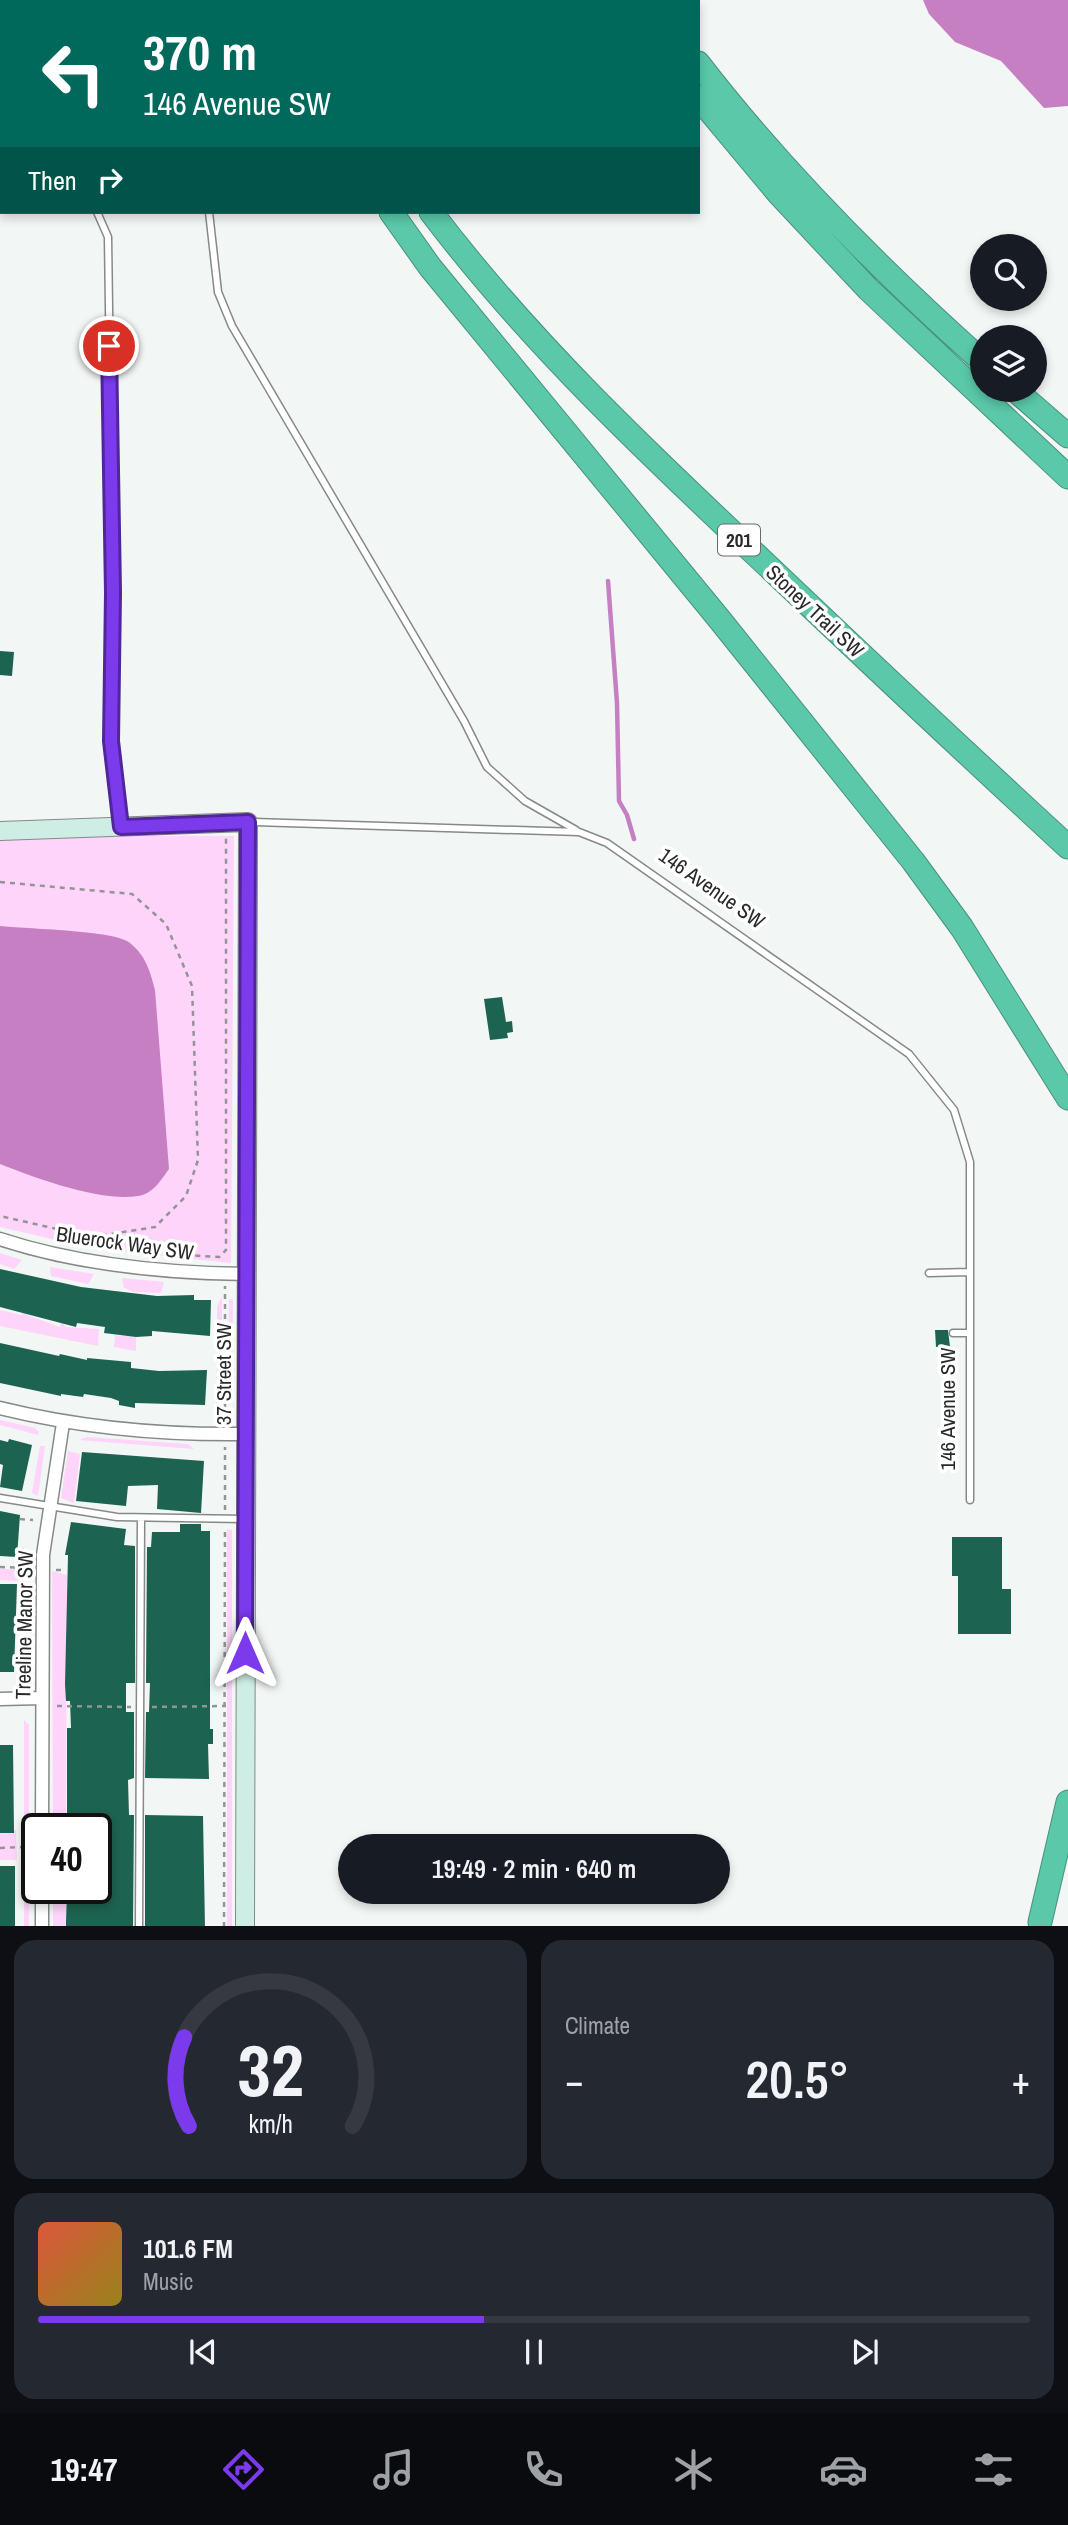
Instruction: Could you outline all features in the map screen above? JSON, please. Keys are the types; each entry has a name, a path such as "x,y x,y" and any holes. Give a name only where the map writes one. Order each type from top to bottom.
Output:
{"highway":[{"path":"700,65 767,148 829,216 875,264 970,350"},
{"path":"700,99 779,194 868,289 1068,477"},
{"path":"392,214 430,267 712,610 912,861 962,929 1068,1098"},
{"name":"Stoney Trail SW","path":"433,214 470,263 555,360 655,462 1068,847"},
{"path":"1029,402 1068,436"},
{"path":"1048,1069 1068,1111"},
{"path":"1040,1924 1068,1802"}],"street":[{"name":"146 Avenue SW","path":"0,831 248,822"},
{"name":"37 Street SW","path":"245,1926 248,822"},
{"name":"Bluerock Way SW","path":"0,1239 84,1261 193,1274 246,1274"},
{"path":"0,1408 64,1423 179,1434 245,1434"},
{"name":"Treeline Manor SW","path":"42,1813 42,1698 49,1506 64,1423"},
{"path":"0,1699 42,1698"},
{"path":"1040,1924 1068,1845"},
{"path":"42,1904 42,1926"}],"lane":[{"path":"98,214 108,237 113,593 111,741 121,827"},
{"path":"209,214 218,292 232,326 464,721 487,767 525,802 579,832"},
{"name":"146 Avenue SW","path":"248,822 579,832 619,851 892,1041 928,1073 954,1110 970,1162 970,1500"},
{"path":"929,1273 969,1272"},
{"path":"953,1333 969,1333"},
{"path":"0,1498 141,1518 245,1519"},
{"path":"139,1926 141,1518"}],"path":[{"path":"0,1216 57,1229 105,1235 168,1254 219,1257 226,1250 226,852"},
{"path":"0,882 132,894 166,924 192,986 198,1160 186,1196 155,1227 105,1235"},
{"path":"225,1283 225,1421"},
{"path":"225,1452 225,1511"},
{"path":"20,1519 33,1520"},
{"path":"224,1926 225,1529"},
{"path":"19,1549 30,1550"},
{"path":"0,1567 66,1570"},
{"path":"18,1594 29,1594"},
{"path":"57,1706 245,1706"},
{"path":"0,1847 21,1847"}],"shaded area":[{"path":"923,0 1068,0 1068,106 1044,108 1001,61 955,42 929,14"},
{"path":"0,835 234,836 231,1263 95,1249 0,1227"},
{"path":"0,926 107,935 130,943 144,959 155,990 169,1169 156,1186 143,1195 105,1196 49,1182 0,1164"},
{"path":"0,1253 22,1260 14,1269 0,1264"},
{"path":"50,1267 94,1274 88,1284 51,1276"},
{"path":"122,1278 164,1282 161,1293 133,1292 124,1288"},
{"path":"28,1294 27,1315 60,1327 63,1315 65,1327 99,1329 98,1346 0,1326 0,1310 22,1315"},
{"path":"222,1296 222,1354 217,1355 217,1307"},
{"path":"229,1299 233,1300 232,1399 228,1397"},
{"path":"115,1335 136,1337 136,1351 114,1347"},
{"path":"222,1356 221,1401 216,1416 217,1357"},
{"path":"0,1420 35,1428 39,1432 38,1435 0,1425"},
{"path":"87,1437 188,1444 194,1449 79,1440"},
{"path":"40,1446 45,1446 38,1496 32,1493"},
{"path":"68,1451 80,1454 74,1503 61,1498"},
{"path":"227,1529 232,1530 232,1926 227,1926"},
{"path":"0,1569 18,1569 18,1581 0,1580"},
{"path":"52,1571 67,1575 66,1813 53,1813"},
{"path":"28,1595 28,1671 24,1679 24,1596"},
{"path":"24,1720 29,1725 29,1813 24,1813"},
{"path":"0,1830 16,1830 17,1860 0,1860"},
{"path":"24,1904 29,1904 29,1926 24,1926"},
{"path":"53,1904 66,1904 66,1926 53,1926"}],"building":[{"path":"0,651 14,652 12,676 0,675"},
{"path":"502,997 506,1022 512,1021 513,1032 507,1033 508,1038 490,1040 484,999"},
{"path":"0,1269 81,1287 157,1296 194,1295 194,1300 211,1300 210,1336 152,1331 152,1336 136,1337 104,1333 105,1327 77,1323 76,1327 0,1307"},
{"path":"935,1330 948,1330 950,1347 936,1347"},
{"path":"0,1343 59,1356 131,1362 131,1368 159,1371 207,1370 205,1405 135,1403 135,1408 119,1405 119,1401 111,1398 84,1394 83,1397 61,1396 0,1383"},
{"path":"9,1439 32,1445 22,1491 0,1487 3,1465 0,1464 0,1440 8,1442"},
{"path":"82,1452 204,1461 201,1513 157,1509 158,1485 128,1486 126,1506 76,1501"},
{"path":"0,1511 20,1515 17,1557 0,1556"},
{"path":"71,1522 126,1529 124,1545 135,1546 135,1683 126,1683 126,1712 134,1712 134,1778 128,1780 129,1815 134,1815 133,1926 66,1926 67,1904 112,1904 112,1813 67,1813 67,1728 71,1728 70,1701 66,1701 65,1684 68,1555 65,1555"},
{"path":"180,1524 201,1524 201,1531 210,1531 210,1729 213,1729 213,1744 208,1744 209,1779 145,1778 146,1712 149,1712 150,1683 146,1683 147,1547 151,1547 152,1532 180,1532"},
{"path":"952,1537 1002,1537 1002,1589 1011,1589 1011,1634 958,1634 958,1576 952,1576"},
{"path":"0,1584 17,1584 14,1672 0,1672"},
{"path":"0,1745 13,1745 14,1833 0,1833"},
{"path":"145,1815 203,1816 205,1926 145,1926"},
{"path":"0,1866 15,1866 15,1926 0,1926"}],"waterway":[{"path":"608,581 617,703 619,801 627,815 634,839"}],"route":[{"path":"109,346 113,593 111,741 121,827 248,822 245,1653"}]}
